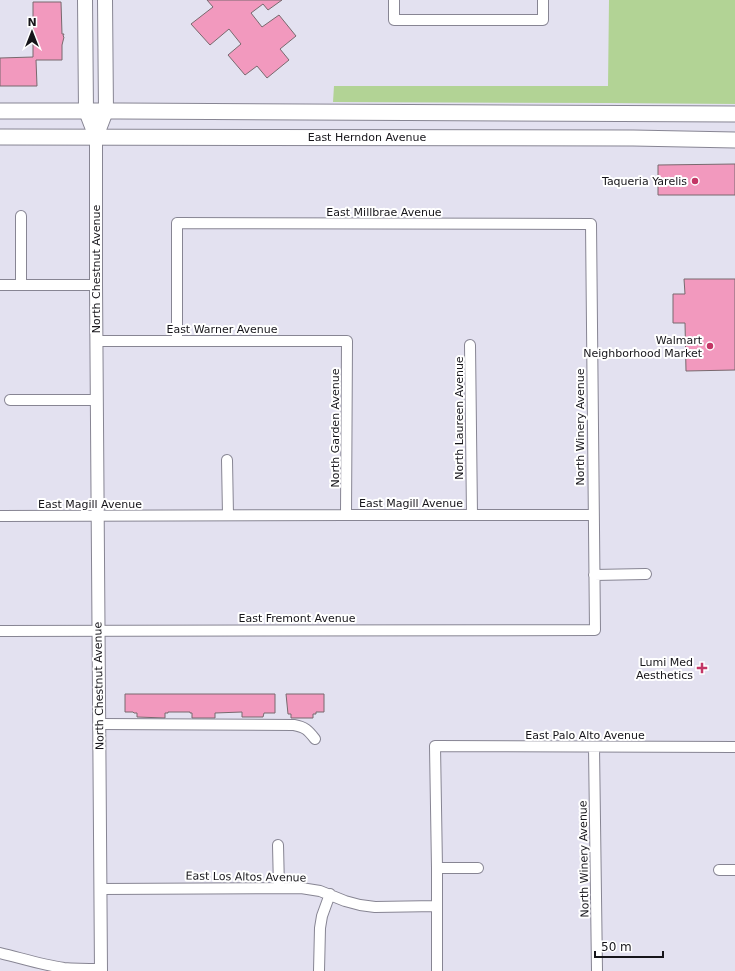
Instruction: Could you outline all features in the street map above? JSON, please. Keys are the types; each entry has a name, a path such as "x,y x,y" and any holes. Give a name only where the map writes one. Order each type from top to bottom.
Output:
{"main road":[{"name":"North Chestnut Avenue","path":"85,0 86,111 96,137"},
{"name":"North Chestnut Avenue","path":"96,137 106,111 105,0"},
{"path":"0,111 735,114"},
{"name":"East Herndon Avenue","path":"0,137 617,138 735,140"}],"street":[{"path":"394,0 394,20 543,20 543,0"},
{"name":"North Chestnut Avenue","path":"96,137 101,970"},
{"path":"21,216 21,285"},
{"name":"East Millbrae Avenue","path":"177,341 177,224 591,224"},
{"name":"North Winery Avenue","path":"591,224 595,630"},
{"path":"0,285 96,285"},
{"name":"East Warner Avenue","path":"97,340 347,341"},
{"name":"North Garden Avenue","path":"346,515 347,341"},
{"name":"North Laureen Avenue","path":"470,345 472,515"},
{"path":"10,400 97,400"},
{"path":"227,460 228,515"},
{"name":"East Magill Avenue","path":"0,516 593,515"},
{"path":"594,575 646,574"},
{"name":"East Fremont Avenue","path":"0,630 595,630"},
{"path":"100,724 294,725 302,726 315,738"},
{"name":"East Palo Alto Avenue","path":"437,868 435,746 735,747"},
{"name":"North Winery Avenue","path":"594,747 597,971"},
{"path":"278,845 278,888"},
{"path":"437,971 437,868 478,868"},
{"path":"719,870 735,870"},
{"name":"East Los Altos Avenue","path":"101,889 310,889 330,894 352,903 375,907 437,906"},
{"path":"319,971 320,928 322,916 330,894"},
{"path":"0,953 64,968 101,970"}],"green space":[{"path":"609,0 735,0 735,104 333,102 334,86 608,86"}],"building":[{"path":"207,0 282,0 268,10 263,4 251,13 262,27 279,15 296,36 280,49 289,60 267,78 257,66 245,75 228,55 241,44 229,29 210,45 191,24 213,7"},
{"path":"33,2 61,2 62,34 64,34 62,60 36,60 37,86 0,86 0,58 33,57"},
{"path":"735,164 735,195 658,195 658,165"},
{"name":"Walmart Neighborhood Market","path":"684,279 735,279 735,370 686,371 685,323 673,323 673,294 685,294"},
{"path":"125,694 275,694 275,713 264,713 263,717 242,717 242,712 215,713 215,718 192,718 192,713 190,712 168,712 165,713 165,718 137,717 137,713 125,712"},
{"path":"286,694 324,694 324,712 316,712 316,714 313,714 313,718 291,718 291,714 288,714"}],"place":[{"name":"Taqueria Yarelis","path":"695,181"},
{"name":"Walmart Neighborhood Market","path":"710,346"},
{"name":"Lumi Med Aesthetics","path":"702,668"}]}
